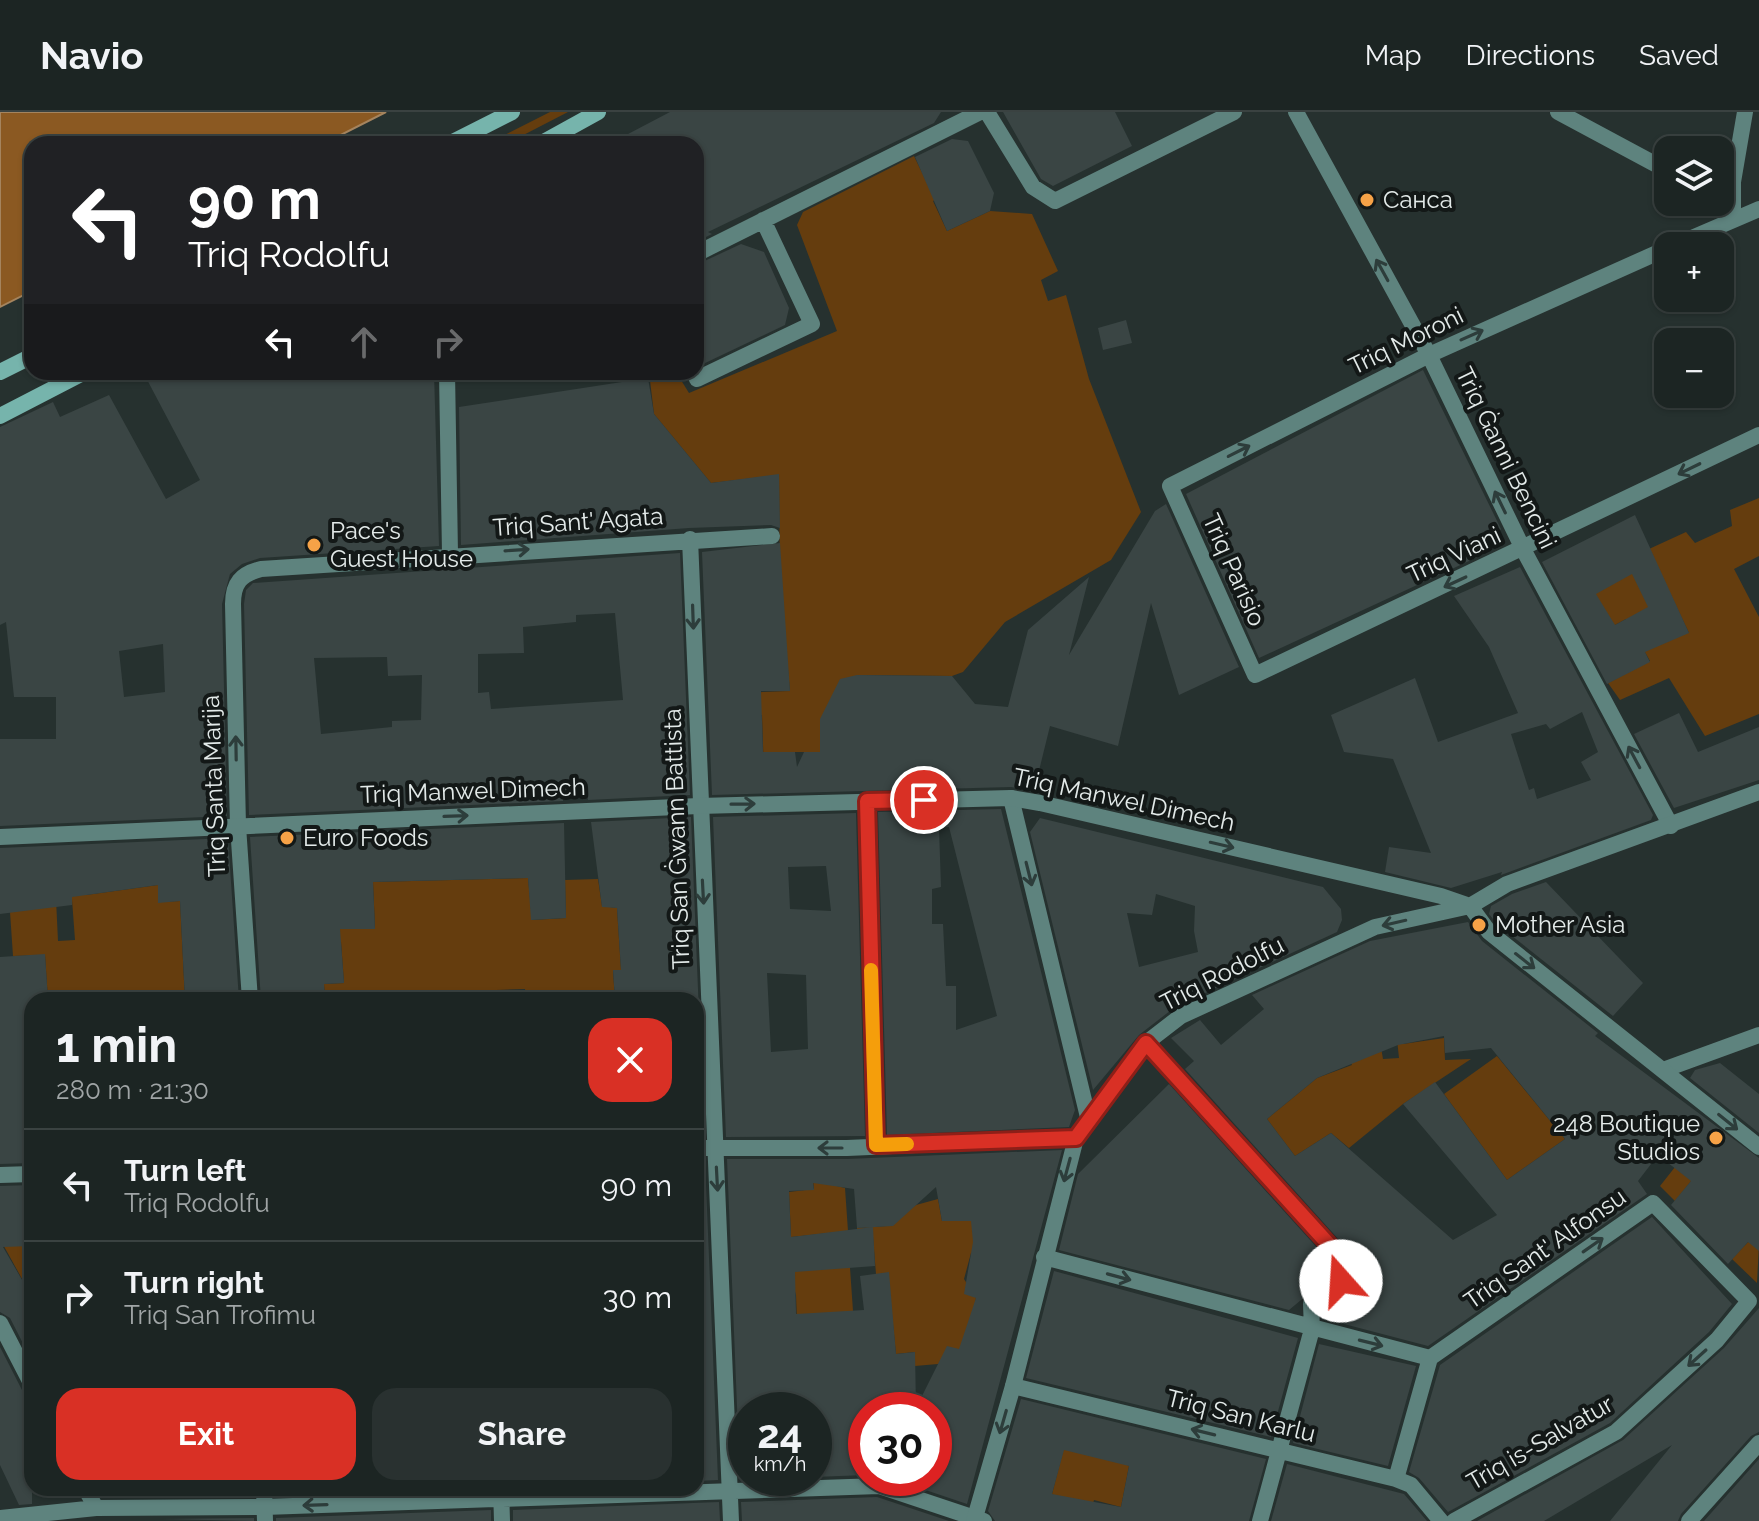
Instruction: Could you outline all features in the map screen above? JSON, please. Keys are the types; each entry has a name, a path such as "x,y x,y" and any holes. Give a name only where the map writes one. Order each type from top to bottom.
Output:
{"main road":[{"path":"465,136 512,112"},
{"path":"554,136 598,112"},
{"path":"0,372 24,360"},
{"path":"0,416 70,380"}],"street":[{"path":"704,250 980,112"},
{"path":"987,112 1033,187 1055,201 1234,112"},
{"name":"Triq Ġanni Bencini","path":"1296,112 1429,355 1523,549 1671,826"},
{"path":"1558,112 1654,163"},
{"path":"1733,219 1733,182 1745,112"},
{"name":"Triq Moroni","path":"1704,232 1759,209"},
{"path":"1730,216 1733,219"},
{"path":"704,376 812,324 763,220"},
{"name":"Triq Moroni","path":"1170,486 1429,355 1654,255"},
{"path":"447,380 450,554"},
{"name":"Triq Viani","path":"1255,675 1759,435"},
{"name":"Triq Parisio","path":"1170,486 1255,675"},
{"name":"Triq Sant' Agata","path":"244,573 261,569 450,554 772,536"},
{"name":"Triq San Ġwann Battista","path":"690,539 728,1444"},
{"name":"Triq Santa Marija","path":"244,573 233,589 233,604 238,826 249,992"},
{"name":"Triq Rodolfu","path":"978,1520 1076,1138 1088,1117 1146,1043 1181,1016 1375,927 1470,906 1507,884 1759,792"},
{"path":"1011,798 1088,1117"},
{"name":"Triq Manwel Dimech","path":"0,837 699,806 1011,798 1371,878 1470,906"},
{"path":"867,801 876,1145"},
{"path":"1470,906 1489,932 1759,1147"},
{"path":"1663,1070 1759,1035"},
{"path":"1146,1043 1341,1258 1341,1281 1311,1304 1312,1329 1260,1521"},
{"path":"704,1148 1076,1138"},
{"path":"0,1175 24,1174"},
{"name":"Triq Sant' Alfonsu","path":"1430,1358 1653,1203 1749,1301"},
{"path":"1044,1257 1430,1358 1396,1479"},
{"name":"Triq is-Salvatur","path":"1454,1521 1616,1432 1717,1340 1749,1301"},
{"path":"0,1323 24,1370"},
{"name":"Triq San Karlu","path":"1013,1386 1396,1479 1411,1485 1441,1521"},
{"path":"1689,1521 1759,1443"},
{"path":"832,1487 879,1486 978,1520"},
{"path":"704,1490 728,1489"},
{"path":"89,1496 96,1508"},
{"path":"2,1512 96,1508 264,1514 477,1496"},
{"path":"501,1496 502,1521"},
{"name":"Triq San Ġwann Battista","path":"730,1496 731,1521"}],"shaded area":[{"path":"0,112 386,112 339,136 24,136 24,295 0,307"},
{"path":"550,112 568,112 522,136 503,136"},
{"path":"914,156 928,185 947,194 933,201 947,231 990,211 1032,214 1058,271 1041,280 1048,301 1066,295 1089,379 1141,512 1111,560 1005,622 963,672 952,676 857,675 820,752 788,752 788,772 764,774 762,715 741,714 740,693 790,691 780,582 779,475 711,483 654,414 650,380 681,380 689,393 837,331 797,225 803,212"},
{"path":"1759,498 1759,556 1734,569 1759,617 1759,714 1705,736 1669,678 1620,700 1608,683 1650,661 1626,619 1615,625 1572,607 1630,570 1689,633 1649,549 1686,532 1695,543 1732,526 1730,510"},
{"path":"69,859 86,895 158,885 159,902 180,901 185,992 47,992 45,955 13,956 10,912 56,899 58,941 75,940"},
{"path":"352,874 355,929 375,928 373,882 528,878 532,920 566,918 565,880 598,879 602,906 617,908 621,970 613,971 614,992 525,992 525,989 324,992 324,984 344,983 341,942 321,943"},
{"path":"1378,1030 1383,1059 1399,1058 1397,1039 1402,1038 1403,1044 1444,1038 1445,1060 1471,1059 1403,1104 1349,1148 1331,1133 1295,1156 1267,1119 1317,1078 1352,1065 1338,1040"},
{"path":"1497,1056 1565,1139 1507,1180 1444,1094"},
{"path":"1679,1162 1696,1175 1675,1201 1660,1186"},
{"path":"813,1180 845,1188 848,1231 791,1237 789,1192 814,1189"},
{"path":"938,1199 942,1221 984,1219 993,1246 971,1253 964,1279 976,1298 966,1351 938,1364 915,1366 915,1352 896,1354 890,1294 876,1274 873,1237 858,1238 857,1228 887,1226 916,1205"},
{"path":"0,1225 24,1246 24,1282 0,1239"},
{"path":"848,1239 853,1311 797,1321 796,1295 789,1272"},
{"path":"1748,1242 1759,1244 1757,1283 1732,1259"},
{"path":"1068,1432 1129,1466 1121,1507 1094,1500 1088,1521 1052,1494"}],"building":[{"path":"670,112 941,112 934,123 708,232 712,234 704,238 704,136 624,136"},
{"path":"1003,112 1115,112 1132,146 1053,186 1041,179"},
{"path":"952,139 968,141 994,193 990,211 947,231 915,157"},
{"path":"741,244 764,252 789,308 785,325 704,364 704,261"},
{"path":"1126,320 1132,343 1103,350 1098,328"},
{"path":"1423,370 1501,529 1482,555 1259,658 1186,494"},
{"path":"147,380 434,380 439,546 260,558 242,564 230,574 222,604 227,816 0,826 0,739 56,739 56,697 14,697 6,622 0,625 0,427 53,402 60,417 109,395 166,499 200,480","holes":["163,644 165,692 124,697 119,651"]},
{"path":"648,380 654,414 711,483 779,474 780,528 771,525 689,528 461,545 459,407"},
{"path":"1166,504 1239,667 1179,695 1151,603 1118,746 1050,726 1034,791 1011,787 712,795 702,552 780,543 790,691 761,691 763,752 795,752 797,767 804,752 820,752 820,719 840,679 857,675 952,676 975,704 1008,707 1028,630 1089,577 1069,655 1155,511"},
{"path":"1635,515 1689,633 1645,652 1650,662 1607,684 1542,562","holes":["1632,574 1648,607 1615,625 1596,594"]},
{"path":"680,553 690,795 588,800 586,788 563,790 563,801 249,815 244,604 246,590 253,583","holes":["615,613 623,700 491,709 489,692 478,693 478,654 524,653 523,627 576,622 576,615","387,657 388,676 422,675 421,720 392,721 392,727 321,734 314,658"]},
{"path":"1520,567 1653,815 1651,820 1501,875 1502,872 1451,888 1385,872 1389,847 1431,853 1393,759 1344,752 1331,715 1415,678 1438,742 1518,713 1489,647 1454,596","holes":["1582,712 1598,752 1581,762 1591,780 1537,799 1534,788 1529,790 1511,734 1546,724 1550,729"]},
{"path":"1679,713 1698,752 1759,727 1759,780 1674,808 1634,734"},
{"path":"1001,809 1075,1110 1069,1127 887,1135 878,812","holes":["949,827 997,1016 956,1030 956,986 946,986 943,924 932,924 932,889 941,887 939,828"]},
{"path":"856,813 865,1136 726,1137 713,817","holes":["826,866 831,911 790,909 788,867","767,973 806,975 808,1049 771,1052"]},
{"path":"691,817 698,992 614,992 613,970 621,970 617,908 602,907 591,822"},
{"path":"1040,818 1323,887 1341,909 1342,920 1337,932 1175,1007 1139,1035 1093,1090 1030,832","holes":["1156,894 1195,906 1194,931 1198,952 1139,967 1127,913 1152,915"]},
{"path":"564,823 566,918 531,920 528,878 373,882 375,929 340,929 344,983 324,984 324,992 260,992 250,837"},
{"path":"228,838 238,992 185,992 180,901 158,903 158,885 72,897 72,905 0,914 0,848"},
{"path":"1546,882 1643,983 1613,1016 1497,924 1489,914 1491,906 1512,894"},
{"path":"1468,922 1482,941 1598,1033 1595,1036 1759,1158 1759,1251 1748,1242 1728,1264 1671,1205 1691,1181 1658,1155 1638,1181 1647,1194 1428,1346 1325,1319 1322,1309 1351,1285 1350,1252 1185,1069 1194,1061 1171,1038 1200,1020 1221,1045 1264,1009 1252,995 1370,941","holes":["1444,1036 1445,1053 1491,1048 1565,1139 1507,1180 1435,1082 1403,1104 1497,1215 1453,1240 1331,1133 1295,1156 1267,1119 1317,1078 1398,1045"]},
{"path":"45,954 47,992 24,992 24,1163 0,1164 0,957"},
{"path":"1720,1063 1759,1094 1759,1133 1690,1078 1695,1070"},
{"path":"1169,1084 1330,1262 1330,1276 1289,1310 1059,1250 1078,1174"},
{"path":"1062,1150 967,1504 943,1496 952,1496 952,1392 924,1392 947,1346 959,1349 976,1298 964,1294 973,1242 971,1221 942,1221 936,1187 893,1226 873,1227 875,1266 795,1272 796,1314 864,1310 860,1276 889,1272 896,1354 915,1352 916,1392 848,1392 848,1476 832,1476 832,1392 736,1392 727,1159 847,1159","holes":["813,1183 854,1189 857,1228 871,1227 791,1237 789,1191 814,1190"]},
{"path":"704,1159 705,1159 718,1480 704,1481"},
{"path":"24,1185 24,1246 3,1247 24,1283 24,1345 10,1318 0,1312 0,1186"},
{"path":"1652,1217 1732,1304 1709,1332 1610,1423 1448,1512 1419,1478 1409,1472 1440,1365"},
{"path":"1054,1271 1298,1338 1271,1437 1026,1378"},
{"path":"1759,1308 1759,1432 1751,1436 1678,1521 1610,1521 1672,1445 1544,1521 1477,1521 1623,1440 1724,1348"},
{"path":"1319,1344 1416,1366 1388,1466 1293,1443"},
{"path":"0,1347 24,1391 24,1496 32,1496 32,1504 19,1505 0,1465"},
{"path":"1021,1399 1266,1459 1249,1521 995,1521 988,1511","holes":["1064,1450 1129,1466 1121,1507 1052,1494"]},
{"path":"1759,1459 1759,1521 1704,1521"},
{"path":"1287,1464 1404,1494 1427,1521 1271,1521"},
{"path":"161,1496 253,1496 161,1497"},
{"path":"877,1497 949,1521 742,1521 741,1502"},
{"path":"719,1502 720,1521 513,1521 513,1510"},
{"path":"491,1510 491,1521 276,1521 276,1518"},
{"path":"254,1518 254,1521 161,1519"}],"slow traffic":[{"path":"871,970 876,1145 907,1144"}],"place":[{"name":"Санса","path":"1367,200"},
{"name":"Pace's Guest House","path":"314,545"},
{"name":"Euro Foods","path":"287,838"},
{"name":"Mother Asia","path":"1479,925"},
{"name":"248 Boutique Studios","path":"1716,1138"}],"route":[{"path":"924,800 867,801 876,1145 1076,1138 1088,1117 1146,1043 1341,1258 1341,1281"}]}
